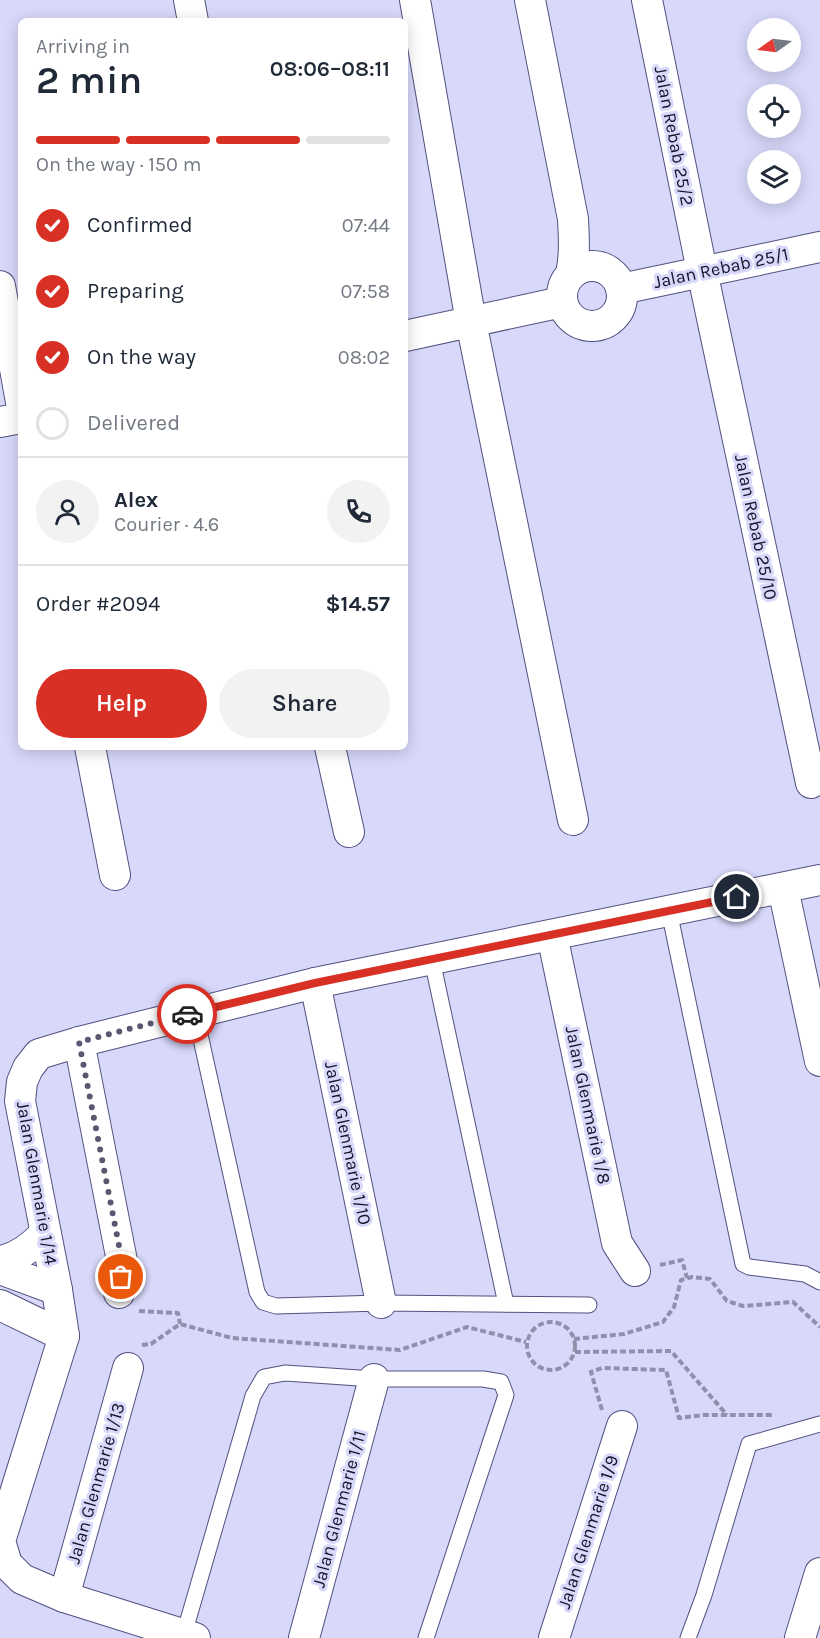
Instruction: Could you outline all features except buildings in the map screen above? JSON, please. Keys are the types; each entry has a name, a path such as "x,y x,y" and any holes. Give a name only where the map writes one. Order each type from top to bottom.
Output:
{"street":[{"path":"189,0 192,18"},
{"path":"415,0 471,322 573,820"},
{"path":"530,0 573,219 574,252 571,274"},
{"name":"Jalan Rebab 25/2","path":"647,0 702,271"},
{"path":"573,219 600,267"},
{"name":"Jalan Rebab 25/1","path":"621,289 820,247"},
{"path":"590,266 600,267 610,272 621,289 622,300 619,310 612,319 603,324 583,325 566,313 562,303 562,292 571,274 580,268 590,266"},
{"name":"Jalan Rebab 25/10","path":"702,271 811,783"},
{"path":"0,286 18,385"},
{"path":"408,335 562,303"},
{"path":"0,422 18,419"},
{"path":"91,750 115,875"},
{"path":"331,750 349,832"},
{"name":"Jalan Glenmarie 1/14","path":"64,1336 20,1101 22,1082 28,1068 39,1054 195,1012 315,983 820,880"},
{"path":"783,888 820,1061"},
{"name":"Jalan Glenmarie 1/8","path":"552,935 617,1243 635,1271"},
{"name":"Jalan Glenmarie 1/10","path":"315,983 381,1303"},
{"path":"79,1042 122,1261 119,1293"},
{"path":"0,1261 17,1255 34,1244 45,1233"},
{"path":"0,1269 57,1290"},
{"path":"0,1305 64,1336 0,1541 7,1564 22,1579 64,1597 189,1636"},
{"name":"Jalan Glenmarie 1/13","path":"64,1597 128,1368"},
{"name":"Jalan Glenmarie 1/11","path":"304,1638 374,1379"},
{"name":"Jalan Glenmarie 1/9","path":"554,1638 622,1426"},
{"path":"800,1638 820,1573"}],"lane":[{"path":"669,911 743,1264 749,1267 805,1274 820,1282"},
{"path":"432,960 506,1304"},
{"path":"195,1012 257,1292 263,1302 276,1306 381,1303 588,1305"},
{"path":"189,1636 253,1396 264,1377 285,1373 374,1379 483,1379 501,1382 506,1395 426,1638"},
{"path":"688,1638 704,1595 749,1444 820,1424"}],"path":[{"path":"635,1271 682,1260 687,1278"},
{"path":"574,1339 624,1334 663,1322 674,1306 681,1280 693,1276 710,1279 727,1301 743,1306 793,1302 820,1327"},
{"path":"119,1293 119,1310 178,1313 180,1324"},
{"path":"551,1322 565,1327 574,1339 574,1352 568,1364 557,1370 544,1370 532,1363 527,1355 526,1342 530,1333 537,1326 551,1322"},
{"path":"128,1368 132,1346 151,1344 180,1324 232,1338 399,1350 468,1328 526,1342"},
{"path":"574,1352 671,1351 727,1416"},
{"path":"622,1426 602,1420 602,1410 591,1372 602,1368 666,1370 679,1418 704,1415 779,1415"}],"way so far":[{"path":"121,1277 122,1261 79,1042 187,1014"}],"route":[{"path":"187,1014 315,983 737,897"}]}
